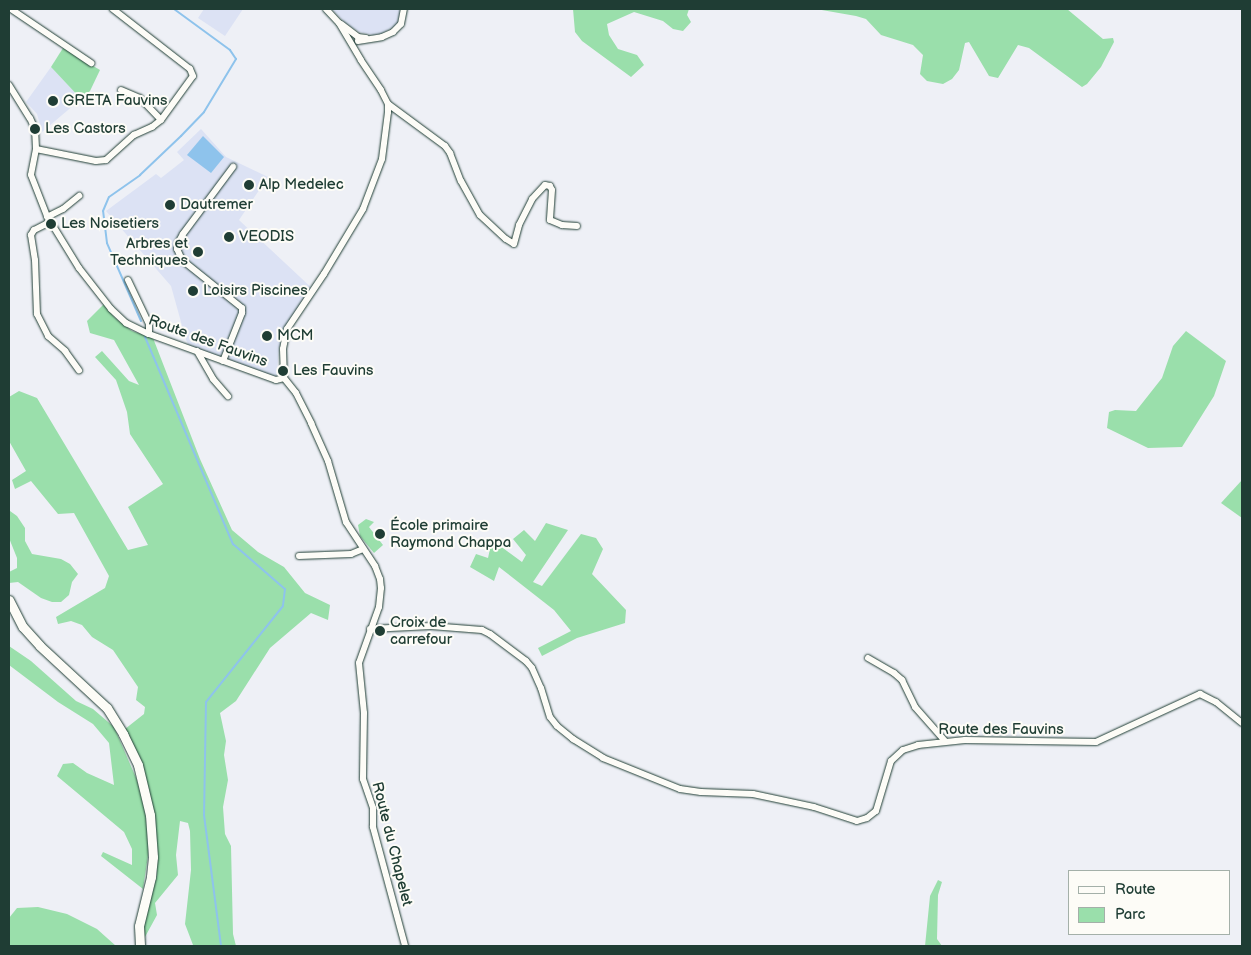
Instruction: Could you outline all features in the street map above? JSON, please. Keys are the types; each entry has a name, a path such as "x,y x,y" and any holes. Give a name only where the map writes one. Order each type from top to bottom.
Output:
{"street":[{"path":"9,12 11,9 91,63"},
{"path":"36,149 102,161 138,132 161,120 193,76 192,70 113,9"},
{"path":"284,378 283,349 287,329 324,274 368,197 382,159 388,104 382,90 357,54 355,40 326,9"},
{"path":"355,40 382,37 393,32 401,24 404,9"},
{"name":"Route des Fauvins","path":"9,84 33,123 36,149 31,175 49,220 79,268 111,309 126,323 149,334 276,380 284,378 296,393 328,461 346,522 375,566 381,588 379,607 370,628 438,626 482,630 490,634 526,661 532,668 541,688 550,717 557,726 572,740 603,758 690,791 753,794 814,806 850,820 862,820 872,815 879,806 888,767 896,755 909,747 944,741 1096,742 1200,694 1216,702 1242,723"},
{"path":"121,90 140,98 161,120"},
{"path":"388,104 445,146 450,153 464,187 480,215 493,229 514,244 516,232 532,198 545,185 550,186 552,190 550,220 562,225 577,226"},
{"path":"223,361 242,313 242,308 182,260 177,249 183,234 233,167"},
{"path":"78,370 65,352 48,336 37,314 35,260 31,235 34,230 79,196"},
{"path":"128,280 149,324 149,334"},
{"path":"197,352 213,379 228,396"},
{"path":"299,556 351,554 363,549"},
{"path":"9,600 31,637 108,708 138,765 150,815 153,857 151,877 139,926 140,946"},
{"name":"Route du Chapelet","path":"370,628 360,663 364,713 362,779 373,808 373,827 405,946"},
{"path":"868,658 894,673 902,680 915,707 944,741"}],"shaded area":[{"path":"204,9 243,9 225,36 198,18"},
{"path":"332,9 401,9 397,25 381,34 373,35 359,32 345,23"},
{"name":"GRETA Fauvins","path":"51,67 81,99 42,132 37,114 26,102"},
{"path":"201,129 226,157 268,177 239,220 315,291 284,331 279,348 276,382 193,353 186,340 171,286 106,211 156,174 161,178 184,160 177,152"}],"green space":[{"path":"573,9 689,9 687,15 691,22 683,31 673,29 663,21 634,12 607,24 609,35 618,49 637,55 644,65 631,77 582,41 575,32"},
{"path":"816,9 1067,9 1103,39 1113,38 1114,42 1101,67 1087,84 1082,87 1029,48 1018,45 998,78 989,76 969,42 965,43 959,70 952,79 943,84 927,81 920,74 923,55 913,45 881,35 866,19"},
{"path":"63,48 100,70 90,91 81,99 51,67"},
{"path":"104,304 114,317 132,331 153,338 200,459 232,530 258,552 284,567 305,593 330,605 328,620 311,613 270,648 236,701 220,713 226,741 224,755 228,780 223,807 225,834 231,846 233,934 236,946 193,945 185,924 191,870 190,831 188,823 180,821 176,855 178,875 155,903 157,915 145,937 143,922 157,875 155,835 146,781 125,729 144,714 145,707 136,700 138,687 113,650 92,637 82,625 71,621 58,624 56,617 105,588 109,576 74,513 58,514 31,481 15,489 12,480 26,471 9,441 9,397 19,391 37,398 128,550 148,545 128,507 163,484 130,434 127,412 116,380 95,357 102,351 129,381 139,385 114,340 90,333 87,321"},
{"path":"1186,331 1226,361 1214,396 1182,447 1148,448 1107,428 1109,412 1115,410 1136,411 1162,378 1173,346"},
{"path":"1242,480 1242,518 1221,503"},
{"path":"10,511 17,516 25,528 25,541 32,554 61,559 70,564 78,574 72,582 69,595 61,602 52,602 41,598 18,582 9,583 9,572 17,568 17,558 9,538"},
{"path":"366,519 374,522 369,527 383,545 374,553 360,536 358,525"},
{"path":"546,523 568,530 533,582 542,586 581,534 596,538 603,549 592,574 626,610 625,623 577,638 542,656 538,648 571,631 554,610 499,567 494,581 470,567 476,554 488,558 492,540 522,562 526,555 513,539 524,530 535,541"},
{"path":"9,646 31,661 76,701 93,709 114,727 137,780 145,809 149,849 143,889 101,856 103,852 132,865 132,849 124,832 57,776 63,764 73,763 87,773 114,785 109,743 93,724 58,702 9,665"},
{"path":"938,880 942,882 938,895 937,939 942,946 925,946 930,896"},
{"path":"38,907 67,914 97,929 116,946 9,946 9,918 17,908"}],"water":[{"path":"203,136 224,157 211,173 187,155"}],"waterway":[{"path":"141,321 107,243 103,211 109,197 140,175 204,112 236,59 230,50 174,9"},
{"path":"145,337 233,544 285,589 283,606 206,702 204,815 221,946"}],"place":[{"name":"GRETA Fauvins","path":"53,101"},
{"name":"Les Castors","path":"35,129"},
{"name":"Alp Medelec","path":"249,185"},
{"name":"Dautremer","path":"170,205"},
{"name":"Les Noisetiers","path":"51,224"},
{"name":"VEODIS","path":"229,237"},
{"name":"Arbres et Techniques","path":"198,252"},
{"name":"Loisirs Piscines","path":"193,291"},
{"name":"MCM","path":"267,336"},
{"name":"Les Fauvins","path":"283,371"},
{"name":"École primaire Raymond Chappa","path":"380,534"},
{"name":"Croix de carrefour","path":"380,631"}]}
